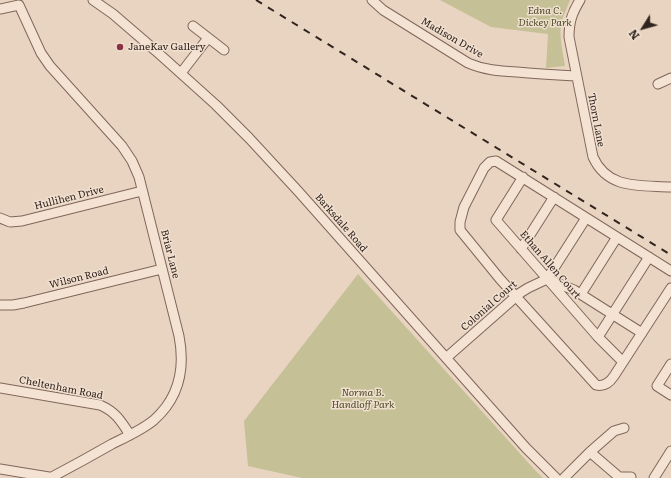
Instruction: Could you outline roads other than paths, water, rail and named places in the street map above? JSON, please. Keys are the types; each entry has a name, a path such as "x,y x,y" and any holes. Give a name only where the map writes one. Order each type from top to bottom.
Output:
{"street":[{"name":"Madison Drive","path":"372,0 383,10 468,63 478,67 489,70 576,76"},
{"name":"Thorn Lane","path":"580,0 571,18 569,37 592,157 601,170 608,177 615,180 624,183 671,187"},
{"name":"Barksdale Road","path":"96,1 125,24 226,114 263,152 534,457 556,478"},
{"name":"Briar Lane","path":"0,9 19,5 41,53 50,66 122,146 136,168 182,349 182,368 176,389 167,405 154,420 146,426 52,478"},
{"path":"193,26 224,50"},
{"path":"181,74 208,38"},
{"path":"658,84 671,78"},
{"path":"671,271 496,161 490,162 484,168 464,207 460,222 460,230 516,297 596,385 604,385 610,381 671,288"},
{"name":"Ethan Allen Court","path":"523,178 496,220 598,337 623,362"},
{"name":"Hullihen Drive","path":"0,218 10,222 22,221 142,191"},
{"path":"522,249 554,197"},
{"path":"586,218 547,278 581,294 642,333"},
{"path":"581,294 617,237"},
{"path":"598,337 649,257"},
{"name":"Wilson Road","path":"0,305 24,303 162,269"},
{"name":"Colonial Court","path":"446,358 516,297 528,288 547,278"},
{"path":"671,364 657,386 671,395"},
{"name":"Cheltenham Road","path":"0,388 100,405 109,409 116,415 130,435"},
{"path":"564,478 614,431 624,428"},
{"path":"654,478 671,451"},
{"path":"590,452 618,477 631,478"},
{"path":"0,469 52,478"}],"railway":[{"path":"256,0 671,255"}],"place":[{"name":"JaneKav Gallery","path":"120,47"}],"park label":[{"name":"Edna C. Dickey Park","path":"545,16"},
{"name":"Norma B. Handloff Park","path":"363,398"}]}
